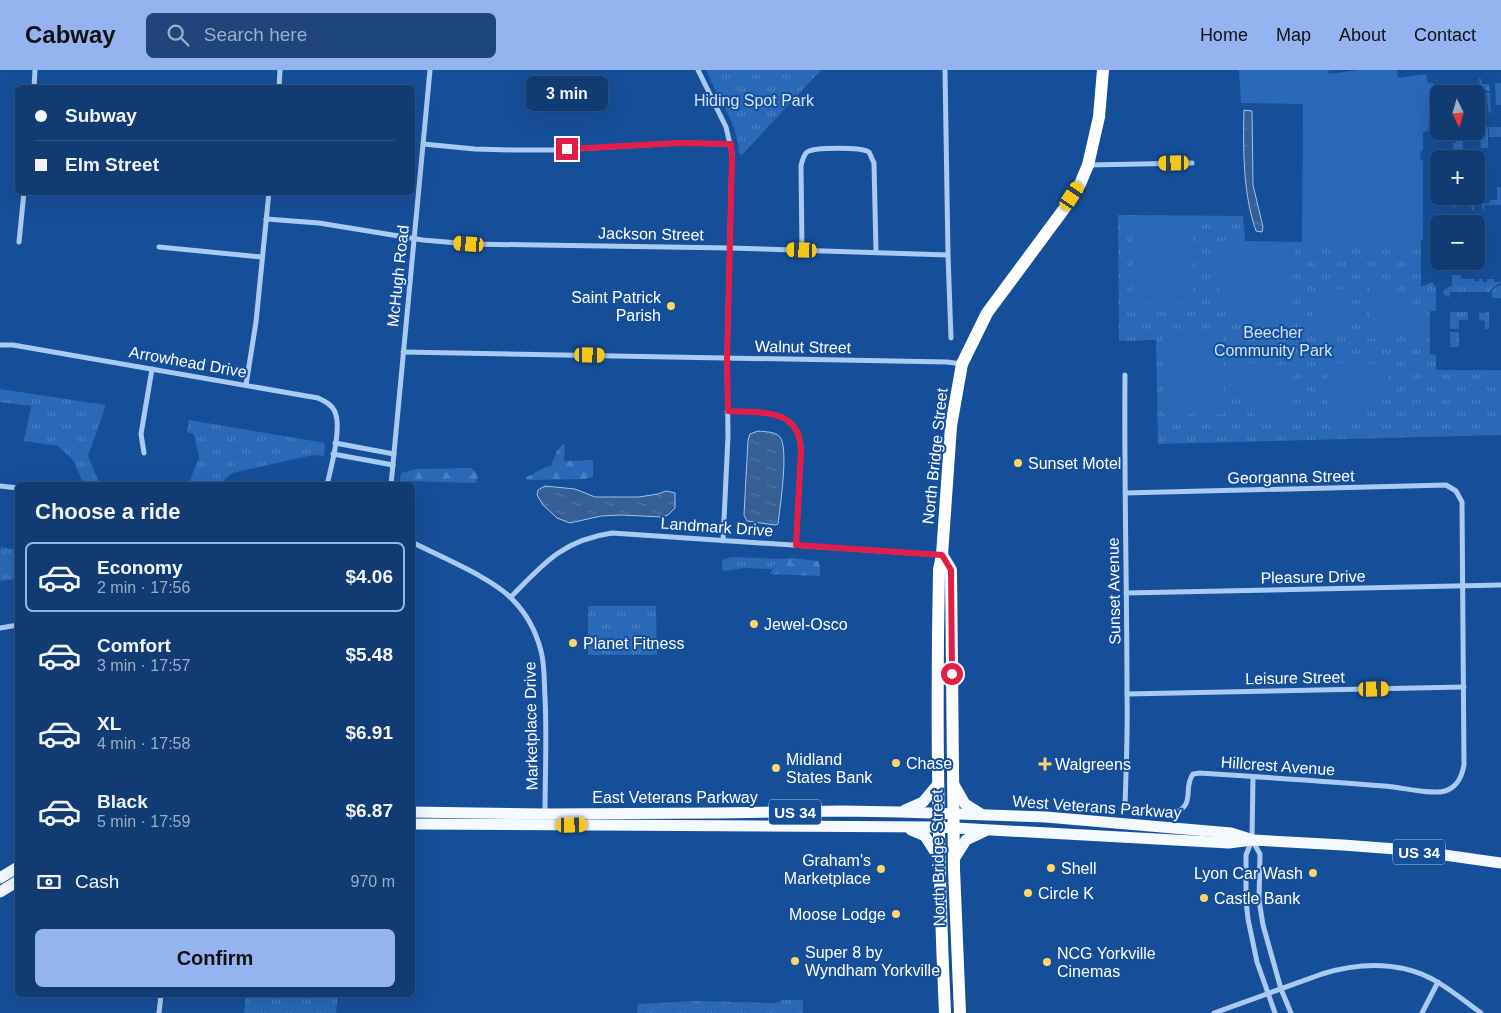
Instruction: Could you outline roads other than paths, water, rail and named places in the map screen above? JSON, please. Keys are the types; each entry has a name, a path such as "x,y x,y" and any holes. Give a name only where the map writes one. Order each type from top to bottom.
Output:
{"highway":[{"name":"North Bridge Street","path":"944,1013 938,827 937,674 939,570 942,555 950,426 962,364 987,313 1064,209 1080,184 1088,165 1099,117 1103,70"},
{"name":"North Bridge Street","path":"942,555 951,570 954,859 960,1013"}],"main road":[{"path":"953,783 965,804 982,815"},
{"path":"900,812 923,802 938,784"},
{"name":"East Veterans Parkway","path":"415,812 545,814 939,813"},
{"name":"West Veterans Parkway","path":"939,813 1073,819 1231,833 1252,840"},
{"name":"East Veterans Parkway","path":"415,824 938,827"},
{"path":"902,827 926,836 939,858"},
{"name":"West Veterans Parkway","path":"938,827 1229,843 1252,840 1409,850 1501,863"},
{"path":"954,859 966,840 988,830"},
{"path":"0,878 15,869"},
{"path":"0,892 15,883"}],"street":[{"path":"34,85 35,70"},
{"path":"278,85 280,70"},
{"name":"McHugh Road","path":"391,482 430,70"},
{"path":"698,70 726,127 731,144 732,160 727,358 728,444 723,540"},
{"path":"945,70 951,338"},
{"path":"423,144 475,149 514,150 557,150 679,143 731,144"},
{"path":"802,250 801,166 803,158 811,151 860,149 869,152 874,163 876,252"},
{"path":"1088,165 1192,163"},
{"path":"19,242 24,195"},
{"path":"246,385 256,322 269,195"},
{"name":"Jackson Street","path":"266,219 319,223 415,239 501,245 730,248 948,255"},
{"path":"159,247 262,257"},
{"name":"Arrowhead Drive","path":"0,345 13,344 318,398 328,403 334,410 337,421 335,443"},
{"name":"Walnut Street","path":"403,352 962,364"},
{"path":"144,453 141,434 152,369"},
{"name":"Sunset Avenue","path":"1124,807 1128,694 1125,375"},
{"path":"728,411 772,414 785,419 795,426 801,445 796,545"},
{"path":"328,482 335,443 394,454"},
{"path":"333,454 393,464"},
{"path":"0,486 15,488"},
{"name":"Georganna Street","path":"1126,493 1446,486 1456,491 1462,502 1463,586"},
{"name":"Landmark Drive","path":"511,597 544,564 558,553 573,544 589,538 612,533 942,555"},
{"name":"Marketplace Drive","path":"415,544 488,581 511,597 523,611 533,628 543,660 546,711 545,826"},
{"name":"Pleasure Drive","path":"1126,593 1501,584"},
{"path":"1463,586 1464,687"},
{"path":"0,628 15,626"},
{"name":"Leisure Street","path":"1128,694 1464,687"},
{"name":"Hillcrest Avenue","path":"1124,807 1177,812 1188,803 1189,780 1193,774 1200,772 1386,786 1434,792 1446,791 1457,784 1463,773 1464,687"},
{"path":"1253,776 1252,840 1246,855 1246,900 1251,936 1274,1013"},
{"path":"1252,840 1260,854 1260,900 1263,925 1281,989 1291,1013"},
{"path":"1214,1013 1334,970 1366,965 1400,968 1420,974 1438,982 1481,1013"},
{"path":"1422,1013 1438,982"},
{"path":"159,1013 160,997"}],"water":[{"path":"1244,110 1252,111 1253,185 1263,227 1262,232 1256,231 1248,202 1244,156"},
{"path":"758,431 775,434 780,437 783,443 782,492 778,524 775,525 747,521 744,515 748,440 750,434"},
{"path":"545,486 575,489 595,497 639,497 666,491 675,493 675,508 668,515 662,517 601,516 570,523 557,518 543,505 537,495 538,490"}],"place":[{"name":"Saint Patrick Parish","path":"671,306"},
{"name":"Sunset Motel","path":"1018,463"},
{"name":"Jewel-Osco","path":"754,624"},
{"name":"Planet Fitness","path":"573,643"},
{"name":"Chase","path":"896,763"},
{"name":"Walgreens","path":"1045,764"},
{"name":"Midland States Bank","path":"776,768"},
{"name":"Shell","path":"1051,868"},
{"name":"Graham's Marketplace","path":"881,869"},
{"name":"Lyon Car Wash","path":"1313,873"},
{"name":"Circle K","path":"1028,893"},
{"name":"Castle Bank","path":"1204,898"},
{"name":"Moose Lodge","path":"896,914"},
{"name":"Super 8 by Wyndham Yorkville","path":"795,961"},
{"name":"NCG Yorkville Cinemas","path":"1047,962"}],"park label":[{"name":"Hiding Spot Park","path":"754,100"},
{"name":"Beecher Community Park","path":"1273,341"}]}
